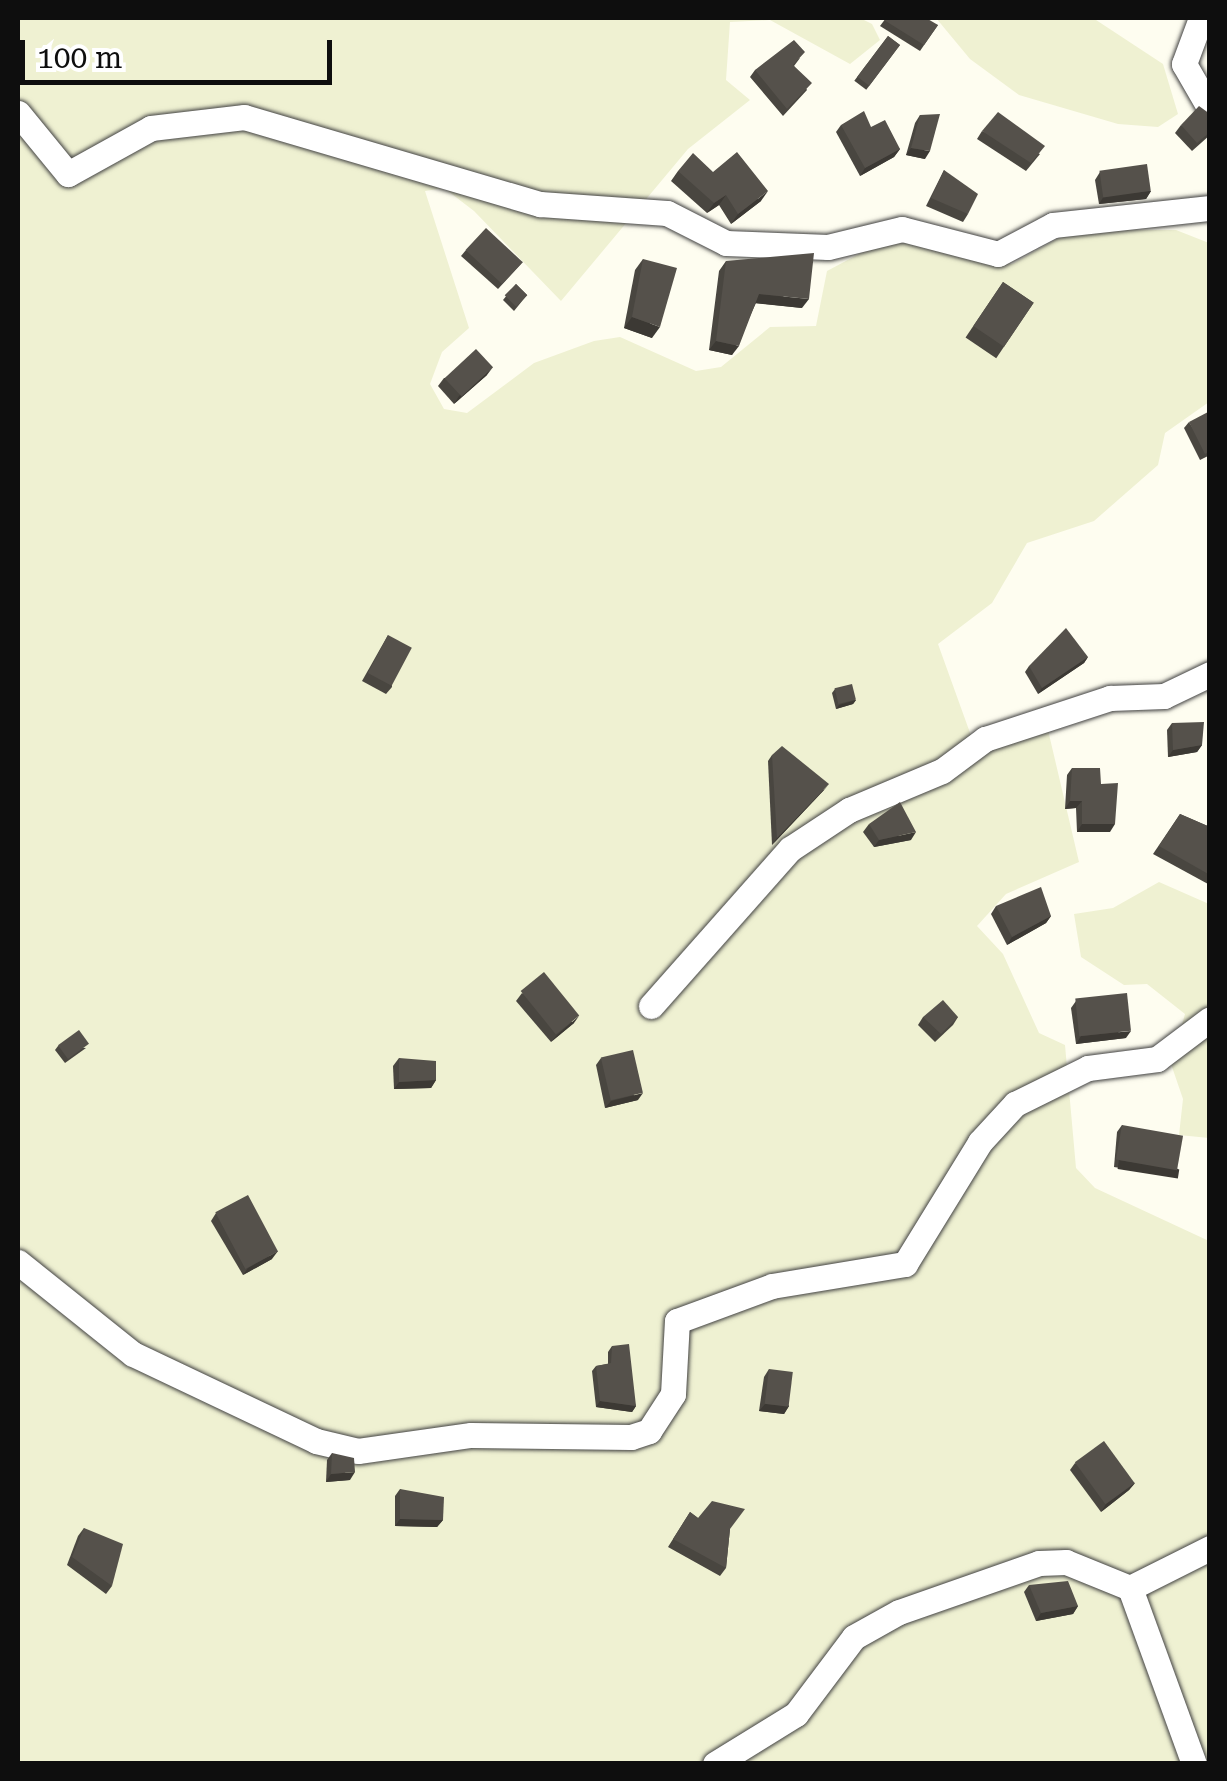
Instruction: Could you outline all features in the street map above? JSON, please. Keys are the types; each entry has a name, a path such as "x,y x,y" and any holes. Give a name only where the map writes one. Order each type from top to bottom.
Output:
{"street":[{"path":"1201,18 1185,72 1210,109"},
{"path":"18,113 68,174 152,128 244,117 540,204 667,213 726,243 828,247 902,229 998,254 1053,226 1210,208"},
{"path":"651,1006 790,849 849,810 942,770 986,739 1110,698 1164,696 1210,674"},
{"path":"18,1262 132,1354 316,1441 358,1451 471,1435 631,1437 650,1431 673,1394 678,1321 772,1286 906,1264 980,1142 1016,1104 1088,1068 1157,1059 1210,1020"},
{"path":"715,1764 796,1714 854,1637 899,1612 1050,1562 1130,1588 1210,1548"},
{"path":"1130,1588 1194,1764"}],"green space":[{"path":"18,18 860,18 872,24 880,40 850,64 770,20 730,22 726,80 750,100 688,149 561,301 474,211 444,188 425,191 469,328 442,352 430,384 444,409 467,413 534,363 594,341 620,337 696,371 721,367 770,327 816,326 827,271 889,238 1012,264 1073,230 1176,230 1209,243 1209,402 1165,433 1158,465 1094,521 1027,543 992,603 938,644 978,755 1048,730 1079,862 1006,894 977,926 1003,954 1039,1033 1065,1045 1076,1168 1095,1188 1209,1241 1209,1763 18,1763"},
{"path":"936,18 1093,18 1163,64 1178,114 1158,127 1118,124 1019,95 970,59"},
{"path":"1159,882 1209,904 1209,1138 1179,1135 1183,1099 1171,1064 1185,1014 1147,984 1124,985 1081,957 1074,914 1113,908"}],"building":[{"path":"886,18 926,18 938,25 924,45"},
{"path":"888,36 900,45 869,86 857,77"},
{"path":"794,40 805,52 793,65 812,83 787,109 755,70"},
{"path":"1199,106 1210,114 1210,132 1197,143 1181,125"},
{"path":"864,111 871,127 885,120 900,149 865,168 841,125"},
{"path":"998,112 1045,146 1031,163 982,131"},
{"path":"940,114 930,151 911,148 920,115"},
{"path":"737,152 768,191 738,214 726,195 714,203 678,171 693,153 713,172"},
{"path":"1147,164 1151,191 1103,197 1099,171"},
{"path":"944,170 978,194 968,214 931,198"},
{"path":"486,228 523,262 502,284 466,250"},
{"path":"814,253 809,299 759,294 739,346 716,341 726,261"},
{"path":"643,259 677,268 660,327 632,317"},
{"path":"1003,282 1034,303 1004,347 973,326"},
{"path":"516,284 527,295 516,307 505,295"},
{"path":"476,349 493,367 462,397 445,378"},
{"path":"1208,412 1210,451 1205,454 1189,422"},
{"path":"1066,628 1088,657 1042,688 1029,666"},
{"path":"388,635 412,648 392,686 368,673"},
{"path":"852,684 856,700 838,704 835,688"},
{"path":"1204,722 1202,745 1173,750 1172,723"},
{"path":"782,746 829,784 777,838 772,755"},
{"path":"1072,768 1100,768 1101,784 1118,783 1115,824 1082,824 1082,801 1070,801"},
{"path":"900,802 916,832 879,840 869,824"},
{"path":"1180,814 1210,827 1210,875 1159,846"},
{"path":"1041,887 1051,916 1012,937 996,906"},
{"path":"544,972 579,1016 556,1034 521,991"},
{"path":"1127,993 1131,1031 1079,1036 1075,998"},
{"path":"943,1000 958,1017 941,1034 923,1017"},
{"path":"79,1030 89,1044 68,1059 58,1045"},
{"path":"633,1050 643,1093 611,1100 601,1057"},
{"path":"399,1058 436,1061 436,1080 399,1082"},
{"path":"1122,1125 1183,1136 1177,1170 1116,1159"},
{"path":"248,1195 278,1252 245,1269 215,1212"},
{"path":"629,1344 636,1406 600,1401 596,1366 611,1363 612,1346"},
{"path":"769,1369 793,1372 789,1407 765,1404"},
{"path":"1104,1441 1135,1483 1105,1504 1075,1462"},
{"path":"332,1453 354,1458 355,1472 331,1474"},
{"path":"400,1489 444,1497 443,1520 400,1519"},
{"path":"712,1501 745,1509 730,1529 726,1568 673,1539 690,1512 698,1518"},
{"path":"84,1528 123,1544 112,1586 72,1557"},
{"path":"1068,1581 1078,1606 1041,1613 1029,1585"}]}
